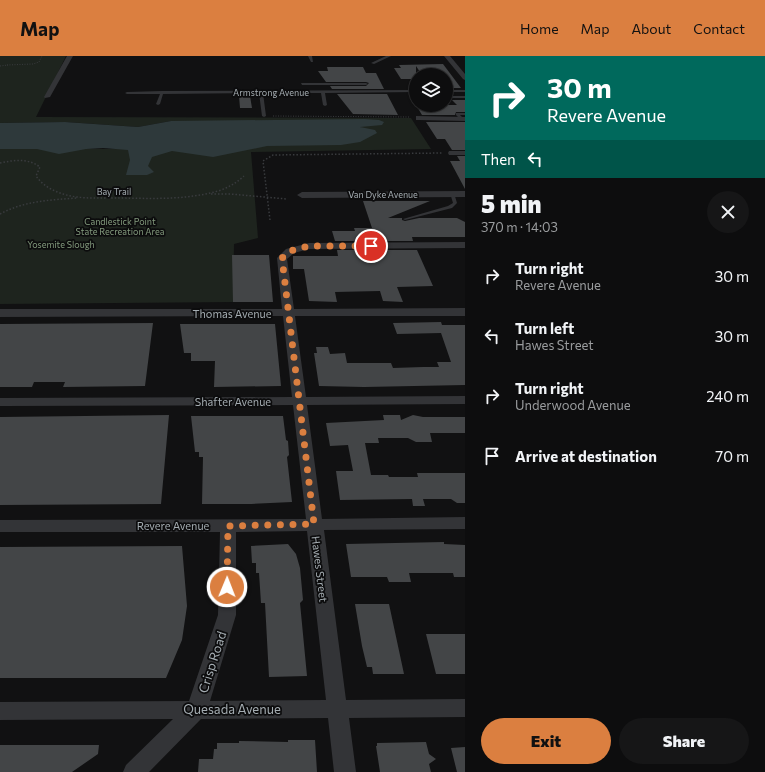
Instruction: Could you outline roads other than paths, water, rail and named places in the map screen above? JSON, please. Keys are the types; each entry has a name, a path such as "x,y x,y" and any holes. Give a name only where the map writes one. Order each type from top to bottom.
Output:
{"street":[{"path":"47,97 70,56"},
{"path":"447,56 465,78"},
{"path":"456,68 465,68"},
{"path":"422,118 464,118"},
{"path":"452,153 465,153"},
{"name":"Van Dyke Avenue","path":"302,194 465,194"},
{"name":"Hawes Street","path":"345,772 282,258 290,251 309,246 465,245"},
{"name":"Thomas Avenue","path":"0,314 465,312"},
{"name":"Shafter Avenue","path":"0,402 465,400"},
{"name":"Revere Avenue","path":"0,526 228,526 465,523"},
{"name":"Crisp Road","path":"134,772 197,709 227,615 228,526"},
{"name":"Quesada Avenue","path":"0,711 465,708"}],"lane":[{"path":"310,56 312,61"},
{"path":"373,63 389,56"},
{"path":"363,80 371,92"},
{"path":"302,84 366,84"},
{"name":"Armstrong Avenue","path":"127,93 409,91"},
{"path":"453,91 465,91"},
{"path":"158,104 162,92"},
{"path":"261,92 264,116"},
{"path":"323,92 325,104"},
{"path":"453,98 465,97"},
{"path":"405,219 450,207 455,203 452,194"}],"park label":[{"name":"Candlestick Point State Recreation Area","path":"120,226"},
{"name":"Yosemite Slough","path":"61,244"}]}
